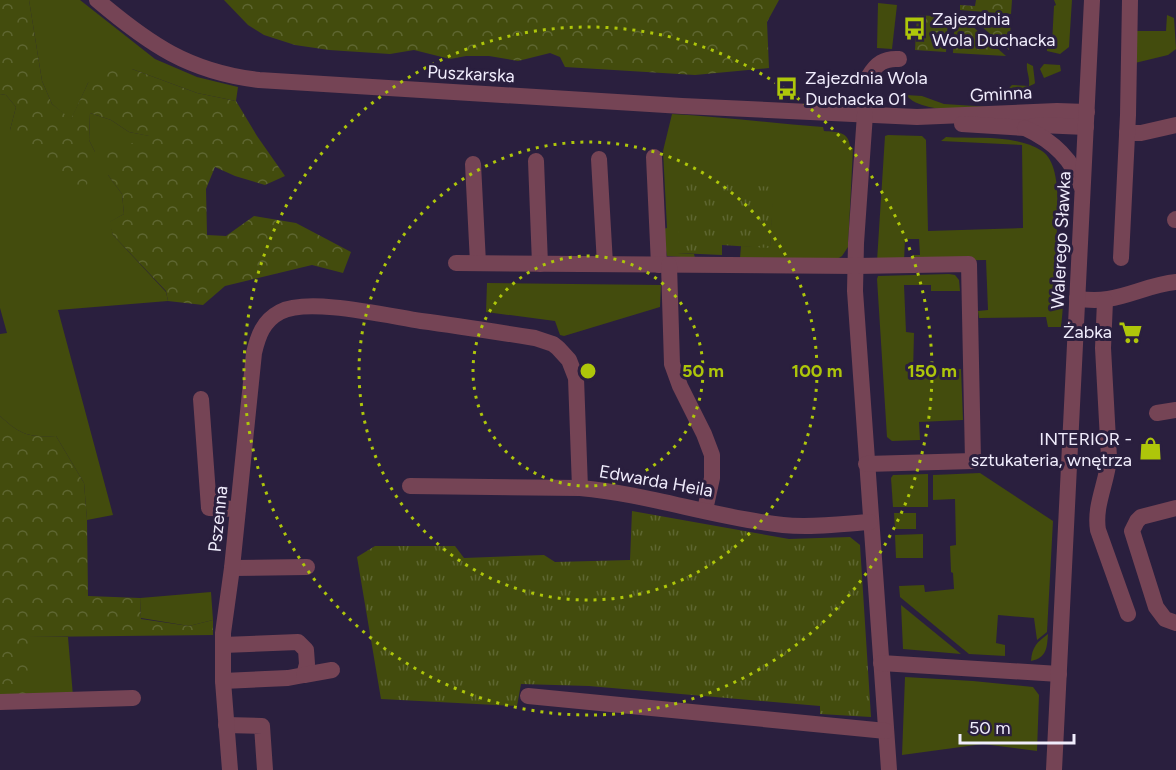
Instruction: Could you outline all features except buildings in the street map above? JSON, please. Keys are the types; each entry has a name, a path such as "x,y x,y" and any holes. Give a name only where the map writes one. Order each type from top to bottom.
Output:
{"street":[{"name":"Puszkarska","path":"97,0 131,29 168,53 206,69 242,78 302,84 865,114"},
{"name":"Walerego Sławka","path":"1054,770 1092,0"},
{"path":"1121,258 1130,0"},
{"path":"869,76 874,67 882,61 891,58 899,59"},
{"name":"Gminna","path":"865,114 917,117 1057,111 1086,120"},
{"path":"865,114 855,266 856,319 889,770"},
{"name":"Gminna","path":"917,117 954,124 1025,128 1086,120"},
{"path":"1127,133 1141,133 1176,125"},
{"name":"Gminna","path":"1025,128 1054,146 1071,162 1077,172 1083,192"},
{"path":"654,157 672,364 712,455 712,478 705,510"},
{"path":"598,159 605,264"},
{"path":"536,161 540,264"},
{"path":"473,164 478,263"},
{"path":"456,263 855,266 969,264 972,461 866,464"},
{"path":"1077,298 1090,302 1105,301 1176,282"},
{"path":"1105,301 1103,348 1109,458 1096,520 1128,614"},
{"name":"Pszenna","path":"230,770 223,681 223,645 254,354 260,332 271,318 280,312 298,307 309,307"},
{"name":"Edwarda Heila","path":"309,307 362,311 535,338 553,344 569,360 576,378 580,488 784,525 870,522"},
{"path":"201,399 209,508 238,509"},
{"path":"1157,413 1176,410"},
{"path":"410,486 580,488"},
{"path":"1176,508 1142,518 1137,521 1132,531 1156,607 1165,619 1176,623"},
{"path":"232,568 307,567"},
{"path":"223,645 298,642 306,650 307,664 304,675"},
{"path":"881,663 1059,674"},
{"path":"223,681 288,678 332,669"},
{"path":"528,696 886,731"},
{"path":"0,702 133,698"},
{"path":"226,725 262,726 265,770"}],"green space":[{"path":"0,0 29,0 42,81 52,104 71,119 88,83 108,67 132,69 197,93 236,101 285,176 265,185 215,167 206,189 207,235 226,236 254,216 296,223 351,252 343,273 312,265 225,286 203,305 168,301 166,291 113,235 109,222 124,214 122,194 108,175 106,154 149,136 129,132 111,120 90,113 89,140 95,152 86,189 67,182 30,158 10,130 16,107 6,95 0,94"},
{"path":"29,0 80,0 155,59 197,77 238,87 236,101 197,93 132,69 88,83 71,120 52,104 42,81"},
{"path":"224,0 779,0 767,22 769,68 695,75 565,67 560,57 550,53 518,61 489,56 450,59 414,50 390,54 295,45 264,35 248,25"},
{"path":"976,0 1012,0 1011,14 960,10 960,5 975,6"},
{"path":"1054,0 1072,0 1069,47 1060,54 1047,51 1047,47 1052,43 1054,6 1056,5"},
{"path":"878,3 897,5 892,49 877,48"},
{"path":"917,15 948,17 946,52 915,50"},
{"path":"1167,15 1174,18 1176,49 1168,55 1135,63 1135,31 1166,31"},
{"path":"955,17 963,18 1006,56 953,53"},
{"path":"974,20 1011,21 1009,50"},
{"path":"1027,63 1033,66 1035,83 1034,84 1008,96 1012,85 1029,86"},
{"path":"1044,64 1060,65 1061,71 1044,78 1040,69"},
{"path":"0,94 6,95 16,107 10,130 95,152 89,140 90,113 111,120 129,132 150,136 108,175 122,194 124,214 110,222 113,235 166,292 168,301 58,310 113,515 87,520 84,483 56,436 25,434 0,416 0,334 7,333 0,308"},
{"path":"906,95 922,96 944,104 1007,108 939,109 914,102"},
{"path":"672,114 823,127 824,131 845,135 850,147 853,148 848,247 842,256 834,261 740,258 741,246 770,247 773,187 678,253 694,254 695,258 667,256 662,229 667,228 663,151"},
{"path":"885,136 922,136 926,140 928,231 1023,228 1022,145 941,141 946,137 995,138 1020,142 1042,151 1049,159 1057,185 1056,258 1063,299 1061,327 1048,327 1046,317 979,318 978,311 988,310 986,260 915,261 913,255 920,255 919,239 905,239 904,261 877,261"},
{"path":"681,182 774,187 770,248 722,245 722,255 678,253"},
{"path":"955,275 959,280 960,291 931,291 931,285 904,285 906,332 914,333 913,373 938,376 939,369 961,369 963,420 919,422 920,440 892,441 887,437 878,276"},
{"path":"487,283 661,285 660,307 564,336 560,335 555,321 486,312"},
{"path":"0,416 25,434 56,436 84,483 88,596 140,598 141,619 189,626 213,620 213,635 28,637 28,697 0,698"},
{"path":"980,473 1053,521 1047,632 1037,640 1034,618 998,615 996,643 1005,645 1005,656 969,654 900,597 899,586 924,585 925,592 954,589 950,546 956,545 955,499 933,500 933,475"},
{"path":"928,474 928,507 893,507 891,478 893,475"},
{"path":"632,511 789,539 850,537 860,545 871,717 820,714 820,706 589,686 521,684 517,706 381,699 357,557 375,546 455,546 464,558 544,555 555,562 630,560"},
{"path":"894,513 916,513 916,529 895,529"},
{"path":"923,534 923,558 896,558 895,535"},
{"path":"211,592 213,620 189,626 141,618 140,598"},
{"path":"901,605 961,654 903,649"},
{"path":"1048,634 1043,655 1031,661 1036,645"},
{"path":"28,637 68,637 73,696 28,697"},
{"path":"905,677 1033,687 1039,695 1037,751 983,744 902,755"}],"place":[{"name":"Zajezdnia Wola Duchacka","path":"914,29"},
{"name":"Zajezdnia Wola Duchacka 01","path":"787,88"},
{"name":"Żabka","path":"1130,332"},
{"name":"INTERIOR - sztukateria, wnętrza","path":"1150,449"}]}
